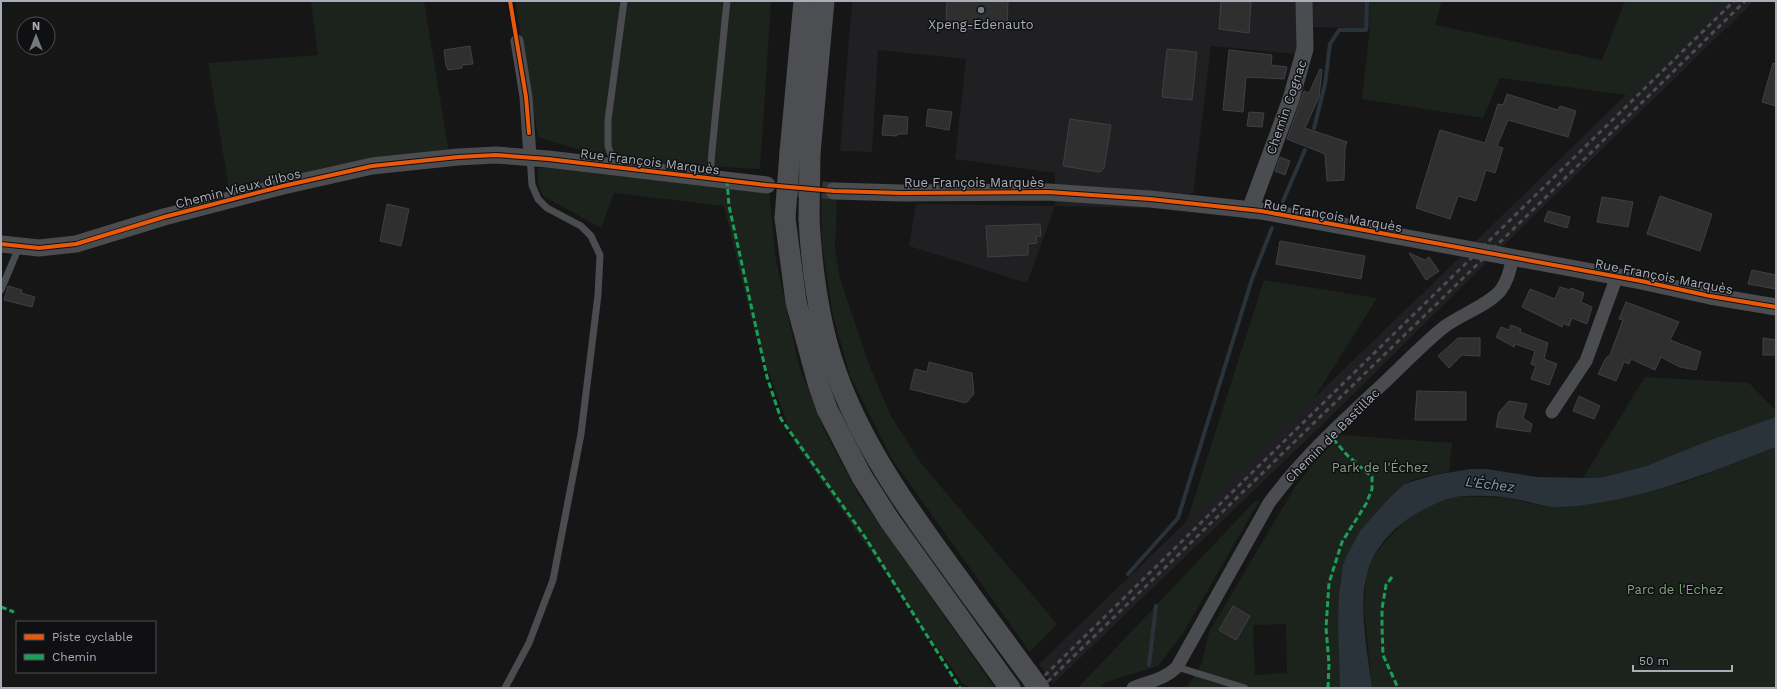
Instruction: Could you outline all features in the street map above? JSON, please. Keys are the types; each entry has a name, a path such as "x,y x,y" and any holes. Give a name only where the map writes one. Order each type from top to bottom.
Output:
{"main road":[{"path":"804,1 790,152 786,218 796,302 818,383 827,409 862,477 886,515 1010,688"},
{"path":"824,1 810,153 809,219 812,271 823,328 835,369 853,414 874,454 911,512 1038,688"}],"street":[{"name":"Chemin Cognac","path":"1250,210 1291,99 1305,49 1304,1"},
{"path":"517,41 526,96 530,157"},
{"name":"Chemin Vieux d'Ibos","path":"1,244 39,248 76,244 164,217 283,186 372,166 458,157 530,157"},
{"name":"Rue François Marquès","path":"530,157 767,185"},
{"name":"Rue François Marquès","path":"834,190 902,192 1048,192 1150,199 1250,210 1617,276 1710,296 1776,307"},
{"name":"Chemin de Bastillac","path":"1132,688 1169,675 1177,667 1269,503 1286,480 1329,434 1444,327 1493,298 1501,290 1508,279 1513,257"},
{"path":"1552,412 1586,361 1617,276"}],"lane":[{"path":"615,167 608,146 608,120 624,1"},
{"path":"710,178 727,1"},
{"path":"505,688 529,643 553,580 580,434 599,279 600,255 591,236 580,226 547,208 538,199 532,185 530,157"},
{"path":"1,290 19,247"},
{"path":"1177,667 1245,688"}],"shaded area":[{"path":"852,1 1369,1 1370,28 1296,27 1296,54 1211,46 1193,194 1150,191 1146,208 1055,206 1055,173 955,159 966,59 878,50 872,152 840,151"},
{"path":"1722,1 1754,1 1501,248 1475,242"},
{"path":"916,204 1055,206 1027,283 909,246"},
{"path":"1460,257 1487,262 1325,422 1053,684 1039,664"}],"green space":[{"path":"311,1 424,1 451,165 370,175 232,207 208,63 318,55"},
{"path":"515,1 771,1 760,169 666,164 586,152 538,137"},
{"path":"1369,1 1442,1 1435,25 1602,60 1625,1 1722,1 1627,95 1500,78 1483,118 1362,99 1370,28"},
{"path":"549,166 769,193 776,260 799,366 826,434 860,497 995,688 971,688 962,683 794,442 755,334 724,206 614,193 601,228 543,196 538,184 538,169"},
{"path":"821,196 837,198 835,248 840,279 870,367 891,416 920,462 1057,624 1030,652 892,459 850,376 833,315 822,245"},
{"path":"1264,280 1377,298 1313,400 1186,524"},
{"path":"1645,377 1749,383 1776,411 1776,417 1646,466 1604,477 1583,478"},
{"name":"Park de l'Échez","path":"1341,435 1452,443 1449,472 1421,477 1410,481 1398,489 1364,527 1347,556 1343,567 1339,593 1340,688 1187,688 1202,663 1209,632 1295,487 1315,462","holes":["1286,624 1287,673 1255,675 1253,625"]},
{"name":"Parc de l'Echez","path":"1776,447 1776,688 1372,688 1364,609 1366,574 1372,560 1380,548 1406,519 1439,502 1457,496 1507,498 1542,506 1563,508 1683,483"},
{"path":"1255,501 1259,501 1183,633 1158,666 1106,682 1099,688 1078,688"}],"water":[{"name":"L'Échez","path":"1776,417 1776,447 1672,485 1619,499 1592,504 1558,507 1500,497 1460,496 1442,501 1412,516 1395,529 1380,546 1370,564 1364,586 1363,600 1366,646 1372,688 1340,688 1338,622 1339,593 1343,565 1360,531 1390,497 1404,484 1434,475 1470,469 1487,469 1536,477 1604,477 1646,466 1708,441"}],"building":[{"path":"947,1 1008,1 1007,30 946,28"},
{"path":"1221,1 1251,1 1249,33 1219,29"},
{"path":"470,46 473,64 462,65 462,68 448,70 444,50"},
{"path":"1167,49 1197,52 1192,100 1162,97"},
{"path":"1229,50 1272,55 1271,65 1287,67 1284,79 1246,77 1243,112 1223,110"},
{"path":"1773,63 1776,64 1776,106 1762,102"},
{"path":"1320,69 1322,70 1319,97 1305,128 1347,142 1345,148 1344,180 1327,181 1325,154 1287,139 1304,91 1309,93"},
{"path":"1507,94 1558,110 1560,106 1576,111 1568,137 1508,120 1497,146 1503,148 1495,173 1486,170 1476,201 1458,196 1450,219 1416,208 1440,130 1485,143 1498,104 1503,105"},
{"path":"928,109 952,112 949,130 926,126"},
{"path":"1249,112 1264,113 1262,127 1247,126"},
{"path":"884,115 908,117 907,134 897,134 897,136 882,135"},
{"path":"1070,119 1111,125 1104,168 1100,172 1063,166"},
{"path":"1280,157 1290,161 1285,175 1275,171"},
{"path":"1660,196 1712,214 1700,251 1647,234"},
{"path":"1602,197 1633,202 1628,227 1597,222"},
{"path":"387,204 409,209 401,246 380,241"},
{"path":"1548,211 1570,217 1567,228 1544,221"},
{"path":"1040,224 1041,236 1036,236 1037,243 1028,244 1028,255 988,257 986,226"},
{"path":"1280,241 1365,256 1361,279 1276,264"},
{"path":"1409,253 1425,260 1429,257 1439,271 1426,280"},
{"path":"1752,270 1776,275 1776,289 1748,284"},
{"path":"8,286 22,290 21,293 35,297 32,307 4,300"},
{"path":"1560,287 1570,290 1571,288 1584,293 1581,302 1592,307 1587,324 1572,318 1569,326 1563,323 1562,327 1522,307 1530,289 1555,299"},
{"path":"1626,302 1679,322 1670,340 1701,352 1696,370 1680,367 1661,357 1655,370 1631,359 1629,364 1624,362 1616,381 1598,374 1606,358 1610,355 1623,320 1619,319"},
{"path":"1511,325 1521,329 1520,332 1548,343 1544,359 1557,364 1549,385 1531,379 1536,366 1531,364 1535,351 1515,344 1514,347 1496,337 1501,327 1509,330"},
{"path":"1458,338 1480,338 1480,356 1462,355 1449,368 1438,356"},
{"path":"1763,338 1776,340 1776,355 1763,355"},
{"path":"929,362 972,373 974,394 966,403 910,389 915,369 927,372"},
{"path":"1417,391 1466,392 1466,420 1415,420"},
{"path":"1579,396 1600,406 1594,419 1573,411"},
{"path":"1509,401 1527,404 1523,418 1532,424 1530,432 1496,427 1499,412"},
{"path":"1233,606 1250,616 1236,640 1219,630"}],"waterway":[{"path":"1314,128 1325,84 1330,44 1339,30 1366,30 1367,1"},
{"path":"1283,201 1305,150"},
{"path":"1128,574 1178,518 1252,279 1272,228"},
{"path":"1149,665 1156,606"}],"tunnel":[{"path":"797,188 834,191"}],"railway":[{"path":"1032,688 1734,1"},
{"path":"1041,688 1489,253 1745,1"}],"marked path":[{"path":"727,180 729,206 767,377 781,419 865,537 960,688"},
{"path":"1328,688 1329,664 1326,628 1329,583 1342,542 1366,504 1372,489 1372,477 1347,455 1329,434"},
{"path":"1392,577 1386,585 1382,609 1383,655 1398,688"},
{"path":"1,607 14,612"}],"cycle path":[{"path":"510,1 526,97 529,133"},
{"path":"1,244 39,248 76,244 164,217 283,186 372,166 458,157 496,155 548,159 767,185 834,191 902,193 1048,192 1150,199 1261,211 1641,281 1710,296 1776,307"}],"place":[{"name":"Xpeng-Edenauto","path":"981,10"}]}
